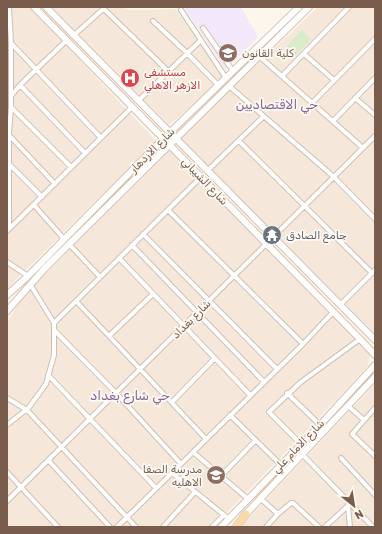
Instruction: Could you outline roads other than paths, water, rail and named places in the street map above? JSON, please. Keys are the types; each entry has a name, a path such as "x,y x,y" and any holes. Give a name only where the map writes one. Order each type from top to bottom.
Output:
{"main road":[{"name":"شارع الشيباني","path":"34,7 375,355"},
{"name":"شارع الازدهار","path":"7,295 28,276 82,219 299,7"},
{"name":"شارع الازدهار","path":"7,311 45,268 309,7"},
{"name":"شارع الشيباني","path":"47,8 340,305 374,335"},
{"path":"43,16 47,8"},
{"path":"285,21 290,26"},
{"path":"82,219 88,225"},
{"name":"شارع الامام علي","path":"221,527 226,517 248,499 320,425 375,365"},
{"name":"شارع الامام علي","path":"233,527 375,377"},
{"name":"شارع الامام علي","path":"236,527 246,514"}],"street":[{"path":"8,230 8,134 11,43 9,7"},
{"path":"282,76 349,7"},
{"path":"74,35 102,10 105,10 169,72"},
{"path":"181,10 226,78"},
{"path":"153,21 218,85"},
{"path":"204,28 233,71"},
{"path":"312,103 375,39"},
{"path":"10,96 67,40"},
{"path":"138,101 201,40"},
{"path":"11,43 100,138"},
{"path":"304,54 334,80"},
{"path":"259,56 363,148"},
{"path":"333,121 375,78"},
{"path":"20,85 85,153"},
{"path":"229,86 334,177 375,219"},
{"path":"355,98 375,115"},
{"path":"10,107 71,168"},
{"path":"8,230 132,107"},
{"path":"207,171 264,116"},
{"path":"8,134 55,184"},
{"name":"شارع بغداد","path":"7,501 274,238 304,206 374,139"},
{"path":"239,141 304,206 373,271 340,305"},
{"path":"9,164 42,197"},
{"path":"54,322 201,177"},
{"path":"34,205 64,239"},
{"path":"168,210 303,344"},
{"path":"143,234 277,369"},
{"path":"69,244 100,277"},
{"path":"132,245 196,314 264,382"},
{"path":"118,258 250,395"},
{"path":"7,262 28,276"},
{"path":"7,425 27,410 46,384 54,355 54,322 30,284"},
{"path":"109,336 153,294"},
{"path":"76,301 206,439"},
{"path":"117,527 303,344 333,312"},
{"path":"54,330 116,393 181,464"},
{"path":"301,444 269,412 301,382 360,339"},
{"path":"172,402 215,358"},
{"path":"48,374 156,488"},
{"path":"288,393 320,425"},
{"path":"7,398 27,410 136,527"},
{"path":"348,406 364,420"},
{"path":"375,408 352,434 375,456"},
{"path":"230,415 281,465"},
{"path":"221,476 256,440"},
{"path":"193,452 248,499"},
{"path":"302,454 373,527"},
{"path":"341,458 375,495"},
{"path":"48,460 110,527"},
{"path":"7,472 58,527"},
{"path":"172,472 226,517 212,527"},
{"path":"164,527 195,492"},
{"path":"260,499 278,514"},
{"path":"266,527 291,502 294,503 318,527"},
{"path":"325,527 349,504"},
{"path":"349,504 350,527"}],"place":[{"name":"كلية القانون","path":"228,53"},
{"name":"مستشفى الازهر الاهلي","path":"130,78"},
{"name":"جامع الصادق","path":"272,235"},
{"name":"مدرسة الصفا الاهليه","path":"216,475"}],"district":[{"name":"حي الاقتصاديين","path":"277,104"},
{"name":"حي شارع بغداد","path":"130,395"}]}
